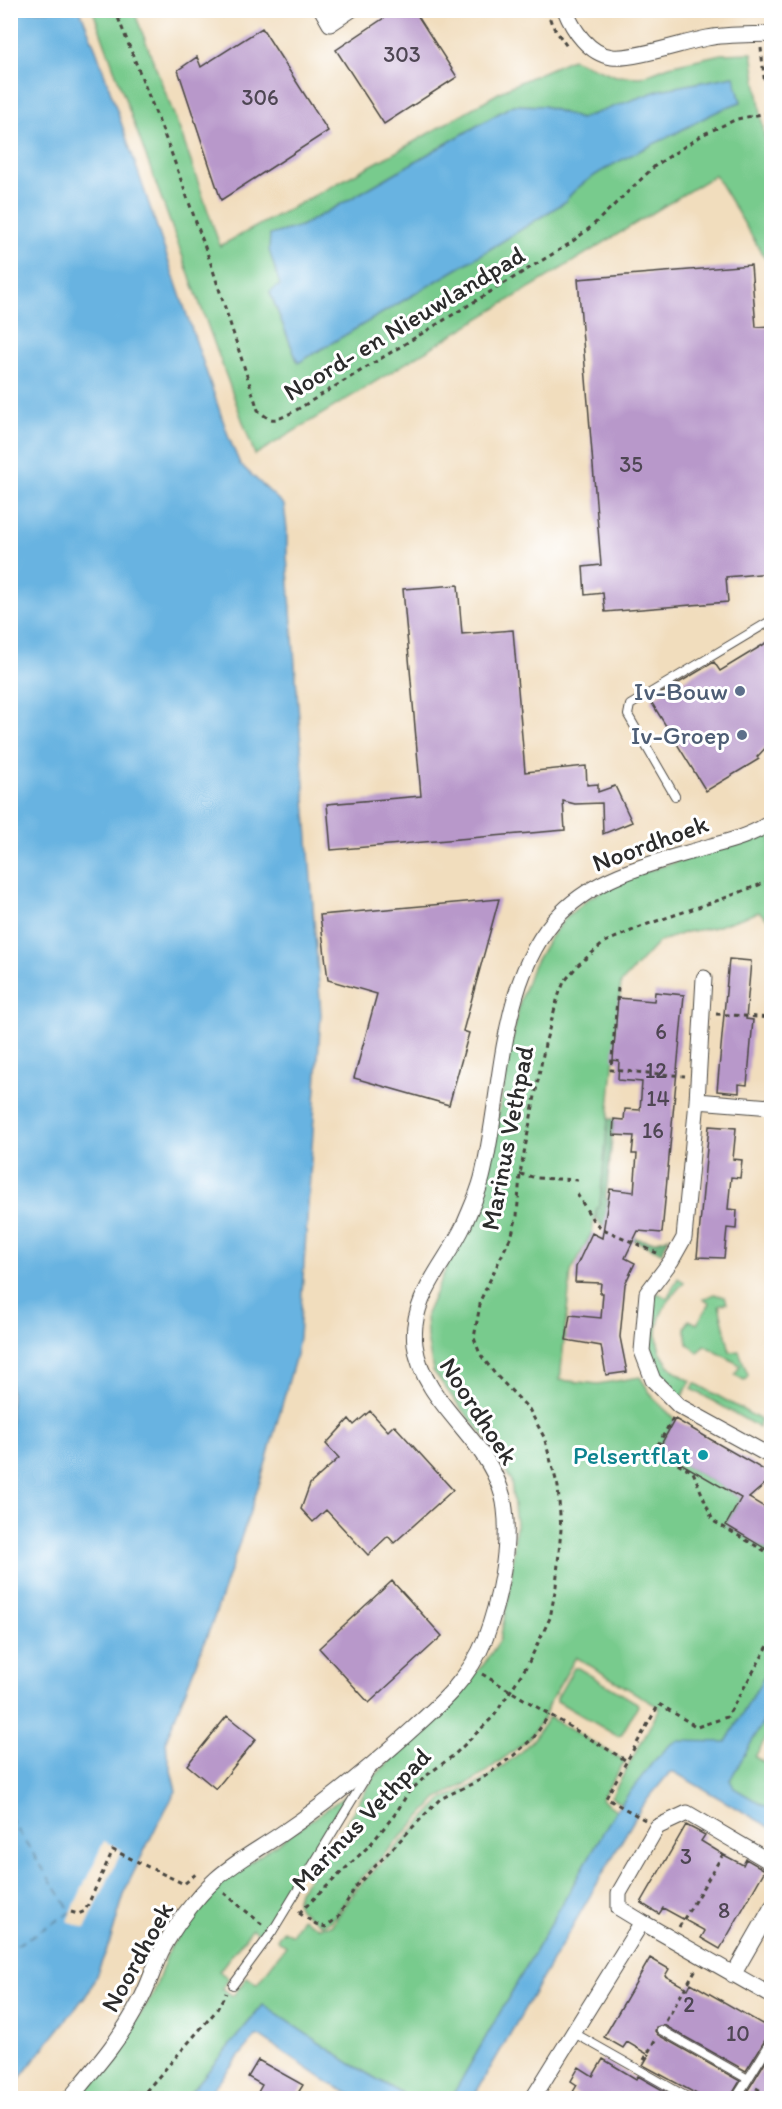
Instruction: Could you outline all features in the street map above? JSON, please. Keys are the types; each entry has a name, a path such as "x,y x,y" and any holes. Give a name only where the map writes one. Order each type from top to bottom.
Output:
{"street":[{"path":"322,10 330,24 351,10"},
{"path":"565,10 579,38 612,57 634,55 710,37 766,34"},
{"name":"Noordhoek","path":"70,2098 120,2036 141,2002 163,1948 190,1908 211,1883 289,1829 375,1762 450,1694 472,1667 486,1635 500,1582 506,1536 505,1508 492,1470 479,1449 430,1387 418,1359 414,1329 422,1297 463,1227 481,1180 514,996 525,966 541,936 561,913 583,894 609,880 722,843 764,827 771,821"},
{"path":"704,978 699,1078 684,1238 647,1293 642,1350 653,1380 674,1402 771,1457"},
{"path":"697,1101 771,1107"},
{"path":"771,1863 687,1813 657,1827 619,1893 619,1908 771,1996"},
{"path":"734,1976 771,1907"},
{"path":"534,2098 642,1922"}],"lane":[{"path":"675,796 628,715 630,705 771,620"},
{"name":"Marinus Vethpad","path":"233,1985 272,1932 375,1762"},
{"path":"661,2030 747,2080"},
{"path":"574,2033 689,2098"},
{"path":"736,2098 771,2040"}],"path":[{"name":"Noord- en Nieuwlandpad","path":"115,10 175,163 211,264 258,410 266,418 276,420 293,412 569,244 591,227 656,165 705,134 737,119 769,113"},
{"path":"766,34 771,153"},
{"name":"Marinus Vethpad","path":"549,1715 534,1737 513,1756 480,1780 440,1799 356,1886 338,1917 326,1927 316,1924 299,1913 370,1845 396,1813 408,1793 454,1755 494,1716 528,1664 550,1618 556,1586 561,1529 558,1487 544,1437 529,1409 495,1374 480,1354 474,1338 481,1299 512,1234 517,1216 520,1174 548,1035 564,982 578,964 605,942 648,924 771,880"},
{"path":"618,988 611,1071 699,1078"},
{"path":"702,1013 771,1018"},
{"path":"768,1089 771,1059"},
{"path":"520,1174 537,1178 578,1180"},
{"path":"577,1194 594,1222 603,1229 670,1261"},
{"path":"771,1210 768,1251 771,1306"},
{"path":"674,1402 655,1450 693,1472 713,1521 771,1555"},
{"path":"642,1819 606,1797 658,1704 697,1727 727,1717 771,1639"},
{"path":"483,1674 627,1761"},
{"path":"672,1939 732,1839"},
{"path":"71,1912 78,1914 85,1911 113,1850 184,1884"},
{"path":"230,1898 272,1932"},
{"path":"638,2069 702,1957"},
{"path":"140,2098 216,2011 233,1985"},
{"path":"747,2080 771,2097"}],"green space":[{"path":"93,11 134,11 181,133 220,246 398,151 509,87 572,59 616,76 641,77 669,66 721,54 752,53 771,170 771,268 715,175 255,455","holes":["733,76 741,102 715,112 599,173 573,192 565,202 298,363 270,293 280,285 270,235 301,226 513,105 544,106 580,119 660,90"]},
{"path":"771,830 771,922 759,912 712,928 686,932 659,942 621,983 600,1204 596,1210 592,1232 571,1272 560,1380 598,1384 640,1377 654,1399 675,1419 658,1450 741,1498 726,1525 771,1552 771,1665 726,1742 671,1744 653,1762 622,1804 611,1797 660,1708 576,1657 548,1705 545,1716 528,1740 476,1779 438,1798 357,1883 336,1915 328,1923 322,1925 299,1909 296,1902 299,1891 327,1854 375,1776 484,1664 500,1640 510,1590 516,1524 511,1481 493,1446 433,1371 427,1338 426,1314 486,1178 520,1002 531,970 549,939 566,917 591,897 627,878"},
{"path":"608,1119 614,1119 606,1198 608,1200 606,1223 629,1235 645,1240 661,1240 669,1237 662,1253 602,1226 596,1219 596,1210 600,1204"},
{"path":"678,1278 684,1282 666,1304 659,1319 657,1331 660,1351 665,1360 672,1368 691,1381 681,1398 660,1377 655,1366 651,1340 654,1298 657,1293 667,1298"},
{"path":"714,1294 725,1297 727,1303 719,1305 730,1352 739,1351 748,1375 747,1379 744,1380 735,1375 740,1365 704,1345 698,1353 687,1343 685,1328 689,1320 697,1324 709,1303 703,1299"},
{"path":"695,1383 761,1420 758,1427 692,1389"},
{"path":"574,1668 578,1668 637,1703 638,1706 621,1735 617,1736 557,1701"},
{"path":"771,1708 771,1729 755,1757 771,1767 771,1810 733,1788 730,1780"},
{"path":"549,1717 625,1761 601,1799 616,1810 451,2098 409,2098 351,2064 263,2005 186,2098 73,2098 128,2033 153,1995 169,1949 212,1889 348,1794 261,1935 252,1929 219,1971 229,1979 222,1988 233,1996 247,1977 257,1984 286,1946 277,1939 283,1930 292,1935 302,1918 318,1927 331,1926 358,1887 442,1800 481,1782 516,1756 533,1740"}],"water":[{"path":"80,10 97,52 229,438 240,464 284,505 321,1014 296,1355 262,1476 214,1618 166,1740 176,1791 126,1888 110,1942 90,1990 11,2089 10,11"},
{"path":"734,76 741,102 708,116 599,173 573,192 565,202 298,363 270,292 280,285 269,250 270,235 301,226 513,105 544,106 580,119 660,90"},
{"path":"771,1665 771,1708 730,1780 734,1788 771,1810 771,1828 674,1772 670,1772 642,1806 473,2098 451,2098 616,1810 653,1762 671,1744 677,1741 726,1742"},
{"path":"263,2005 351,2064 409,2098 358,2098 329,2083 256,2036 205,2098 186,2098"}],"pier":[{"path":"104,1841 122,1850 85,1929 67,1921"}],"building":[{"path":"396,10 414,10 457,77 384,124 336,50"},
{"path":"262,28 328,131 221,200 178,70 197,57 201,67"},
{"path":"751,265 756,327 771,326 771,573 726,577 728,602 605,612 603,593 585,595 583,567 601,565 578,279"},
{"path":"458,585 462,634 513,630 525,772 586,766 587,785 598,784 598,792 615,786 632,822 603,834 602,803 575,804 563,801 565,830 331,850 327,804 421,796 403,589"},
{"path":"771,640 771,742 757,757 759,759 706,791 650,700 714,662 720,671"},
{"path":"499,899 463,1031 469,1033 449,1105 354,1078 377,994 328,980 320,915"},
{"path":"729,959 751,961 746,1019 753,1020 749,1065 747,1085 739,1084 739,1093 717,1091"},
{"path":"655,992 684,995 662,1233 638,1231 625,1258 635,1263 625,1284 620,1337 627,1372 606,1375 601,1346 566,1340 570,1315 601,1318 603,1293 600,1293 601,1283 575,1282 576,1267 592,1233 602,1238 610,1189 634,1192 637,1154 632,1154 634,1136 613,1135 614,1119 624,1120 625,1109 640,1110 642,1082 618,1080 619,1061 613,1060 618,998 654,1001"},
{"path":"709,1126 736,1128 733,1159 742,1160 740,1178 731,1177 728,1209 737,1210 736,1229 727,1228 724,1258 697,1257"},
{"path":"370,1411 388,1431 394,1425 453,1490 394,1543 388,1536 368,1555 326,1510 313,1522 301,1509 310,1484 339,1458 326,1444 349,1419 354,1425"},
{"path":"675,1419 764,1470 767,1477 766,1483 749,1498 771,1511 771,1552 726,1525 741,1498 658,1450"},
{"path":"392,1581 442,1636 369,1703 319,1648"},
{"path":"227,1716 256,1739 216,1789 187,1765"},
{"path":"686,1825 705,1835 701,1841 724,1855 743,1865 746,1859 765,1870 720,1949 701,1938 705,1931 663,1908 659,1914 641,1903"},
{"path":"650,1958 669,1969 665,1976 688,1989 691,1983 771,2029 771,2034 746,2071 664,2025 656,2027 655,2031 658,2035 740,2081 730,2098 704,2098 643,2065 649,2055 627,2042 623,2048 604,2037"},
{"path":"771,2052 771,2098 743,2098 753,2082"},
{"path":"603,2059 636,2079 638,2076 666,2092 662,2098 584,2098 573,2092 577,2085 571,2081 579,2067 593,2076"},
{"path":"258,2060 303,2085 295,2098 265,2098 257,2094 262,2085 248,2077"}],"ferry route":[{"path":"10,1818 71,1912 10,1949"}],"place":[{"name":"Iv-Bouw","path":"740,691"},
{"name":"Iv-Groep","path":"742,735"},
{"name":"Pelsertflat","path":"703,1455"}]}
